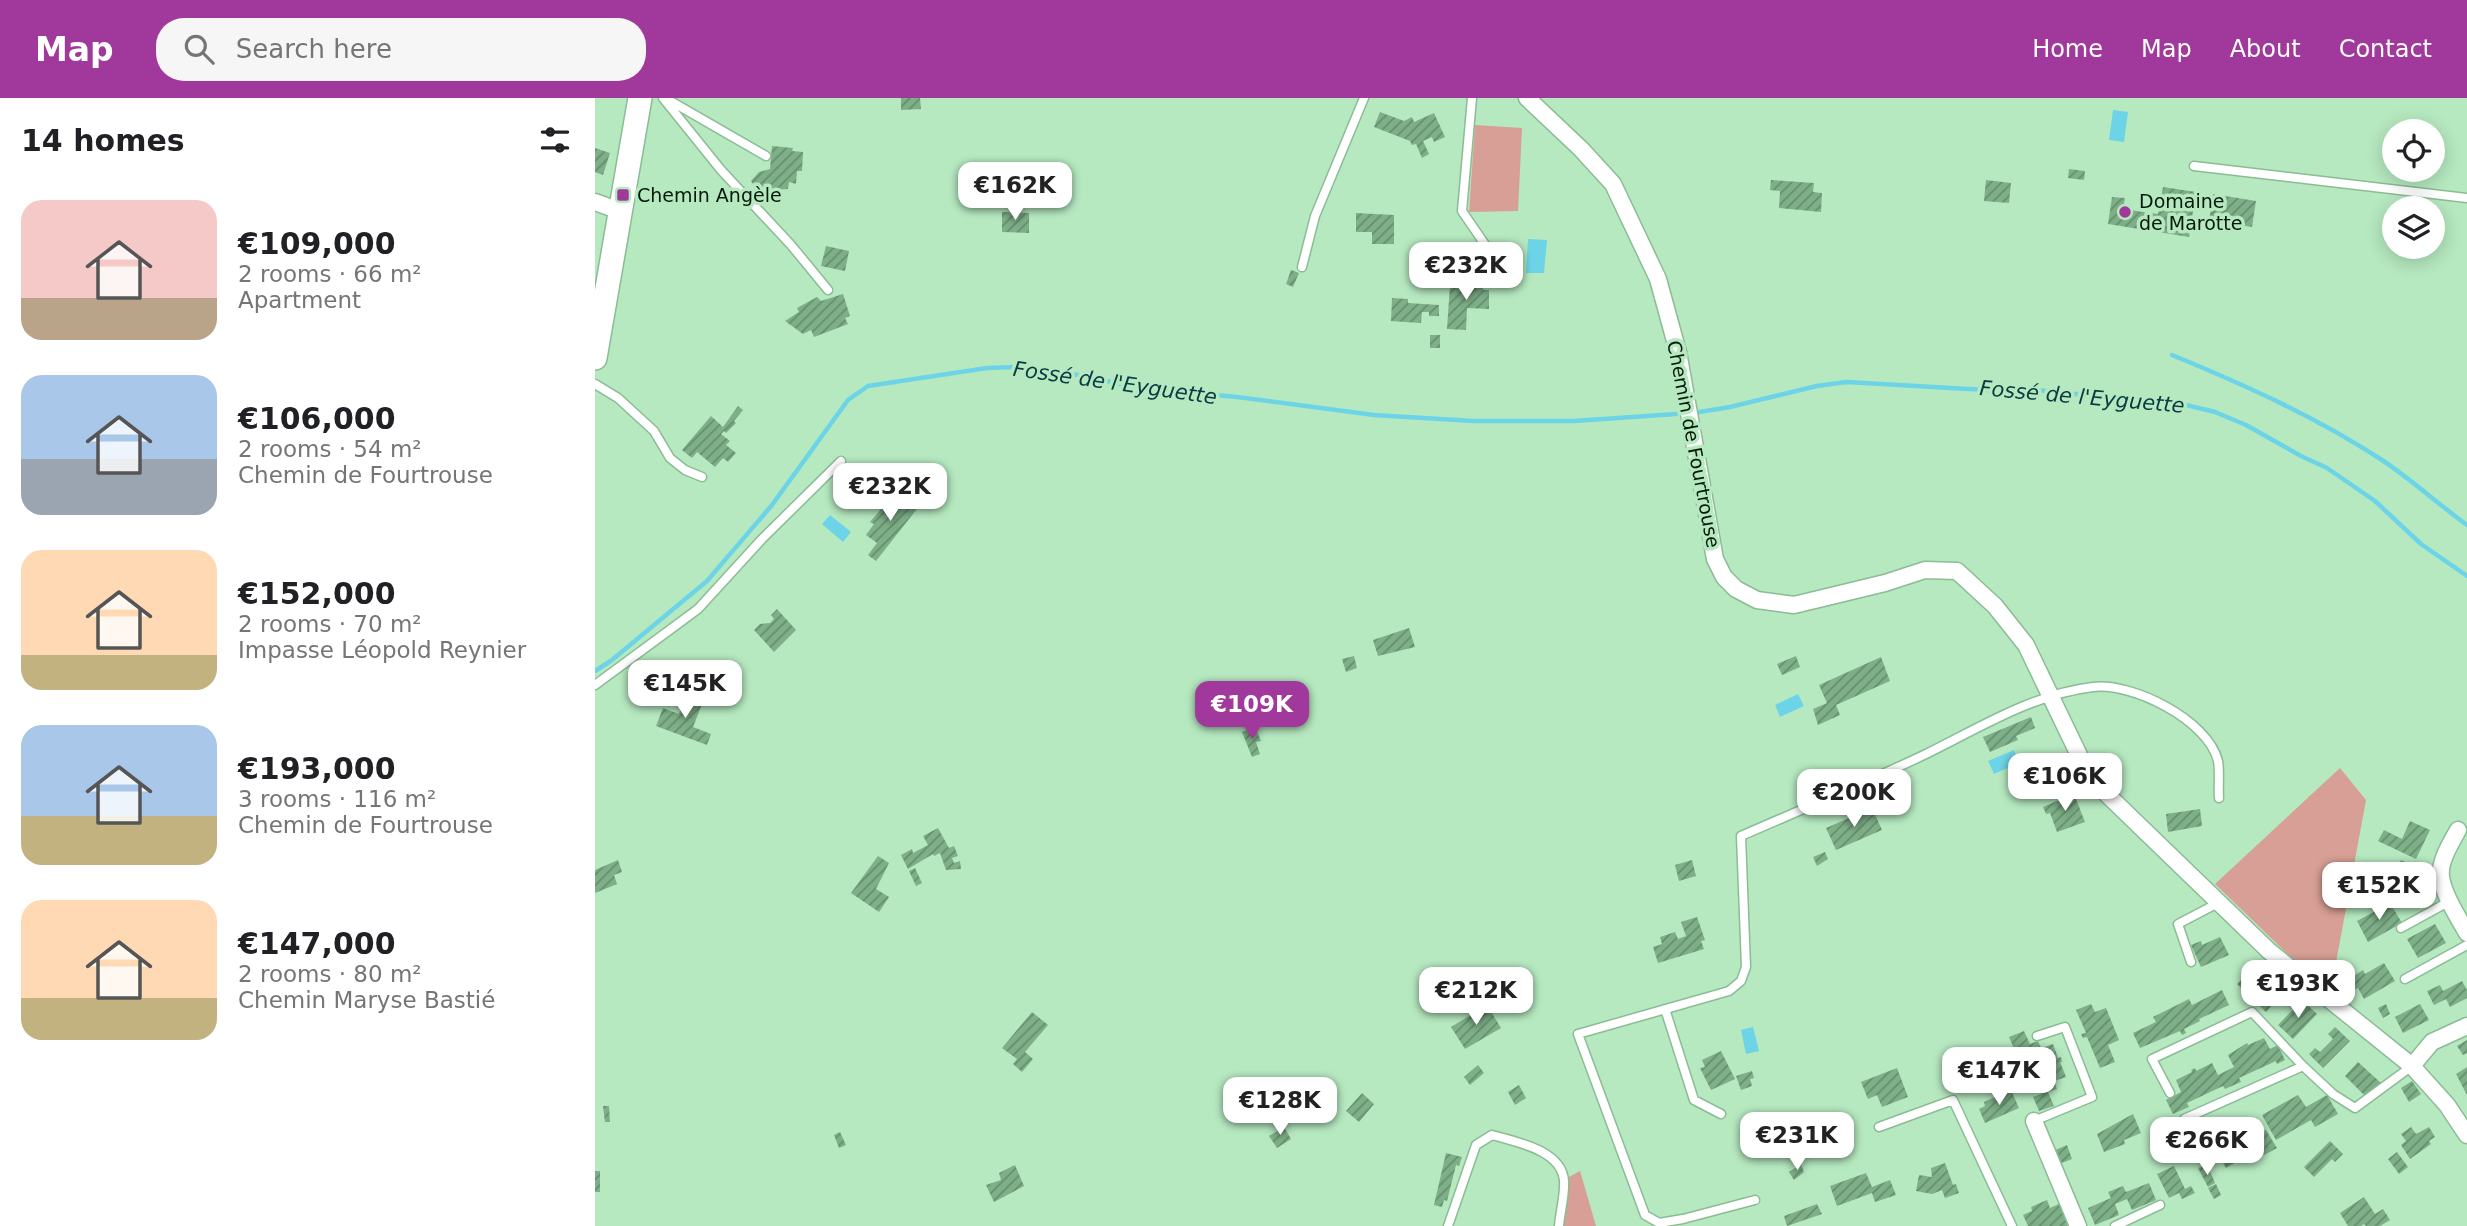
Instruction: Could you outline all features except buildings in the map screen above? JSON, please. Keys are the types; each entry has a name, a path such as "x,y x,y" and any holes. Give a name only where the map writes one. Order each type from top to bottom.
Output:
{"main road":[{"path":"595,358 639,98"}],"street":[{"name":"Chemin de Fourtrouse","path":"1527,98 1581,149 1613,184 1658,279 1678,352 1715,559 1724,577 1736,589 1757,600 1794,605 1885,583 1925,570 1957,571 1994,606 2026,645 2090,778 2269,951 2412,1066 2447,1105 2467,1135"},
{"path":"595,202 620,211"},
{"path":"2458,830 2444,857 2440,876 2467,933"},
{"path":"2412,1066 2432,1042 2467,1026"},
{"path":"2034,1121 2078,1226"}],"lane":[{"path":"664,98 766,156"},
{"path":"664,98 721,170 791,245 828,290"},
{"path":"1301,267 1315,216 1364,98"},
{"path":"1472,98 1462,211 1499,265"},
{"path":"2194,166 2467,198"},
{"path":"595,384 618,398 654,432 670,458 685,470 702,477"},
{"path":"595,685 698,609 841,461"},
{"path":"1755,1200 1658,1223 1645,1215 1578,1034 1729,991 1741,981 1746,967 1741,836 1859,786 2050,695 2096,686 2134,691 2168,708 2202,733 2218,760 2218,798"},
{"path":"2401,928 2450,901"},
{"path":"2190,962 2178,925 2220,902"},
{"path":"2405,979 2467,945"},
{"path":"1665,1009 1693,1100 1721,1114"},
{"path":"2170,1093 2153,1059 2252,1012 2333,1094 2355,1108 2412,1066"},
{"path":"2034,1121 2092,1097 2065,1027 2037,1036"},
{"path":"2200,1153 2185,1119 2303,1066"},
{"path":"1879,1127 1952,1100 2012,1226"},
{"path":"1448,1226 1476,1145 1492,1135 1531,1147 1555,1160 1564,1179 1559,1226"},
{"path":"2115,1226 2160,1205"}],"shaded area":[{"path":"1475,125 1522,128 1518,211 1469,212"},
{"path":"2340,768 2366,800 2330,995 2215,884"},
{"path":"1580,1171 1596,1226 1563,1226 1569,1177"}],"water":[{"path":"2113,110 2128,112 2124,142 2109,140"},
{"path":"1528,239 1547,240 1544,273 1526,273"},
{"path":"830,515 851,532 843,542 822,524"},
{"path":"1798,694 1804,706 1780,717 1775,705"},
{"path":"2014,750 2019,763 1994,774 1988,761"},
{"path":"1753,1027 1759,1051 1746,1054 1741,1030"}],"waterway":[{"path":"2172,355 2253,390 2357,444 2467,525"},
{"name":"Fossé de l'Eyguette","path":"595,671 707,581 772,505 848,400 868,386 987,368 1017,367 1078,375 1139,388 1237,397 1374,415 1473,421 1574,421 1676,414"},
{"name":"Fossé de l'Eyguette","path":"1693,413 1846,382 2004,391 2036,390 2186,405 2215,412 2246,425 2327,468 2375,501 2421,544 2467,576"}],"place":[{"name":"Chemin Angèle","path":"623,195"},
{"name":"Domaine de Marotte","path":"2125,212"}]}
